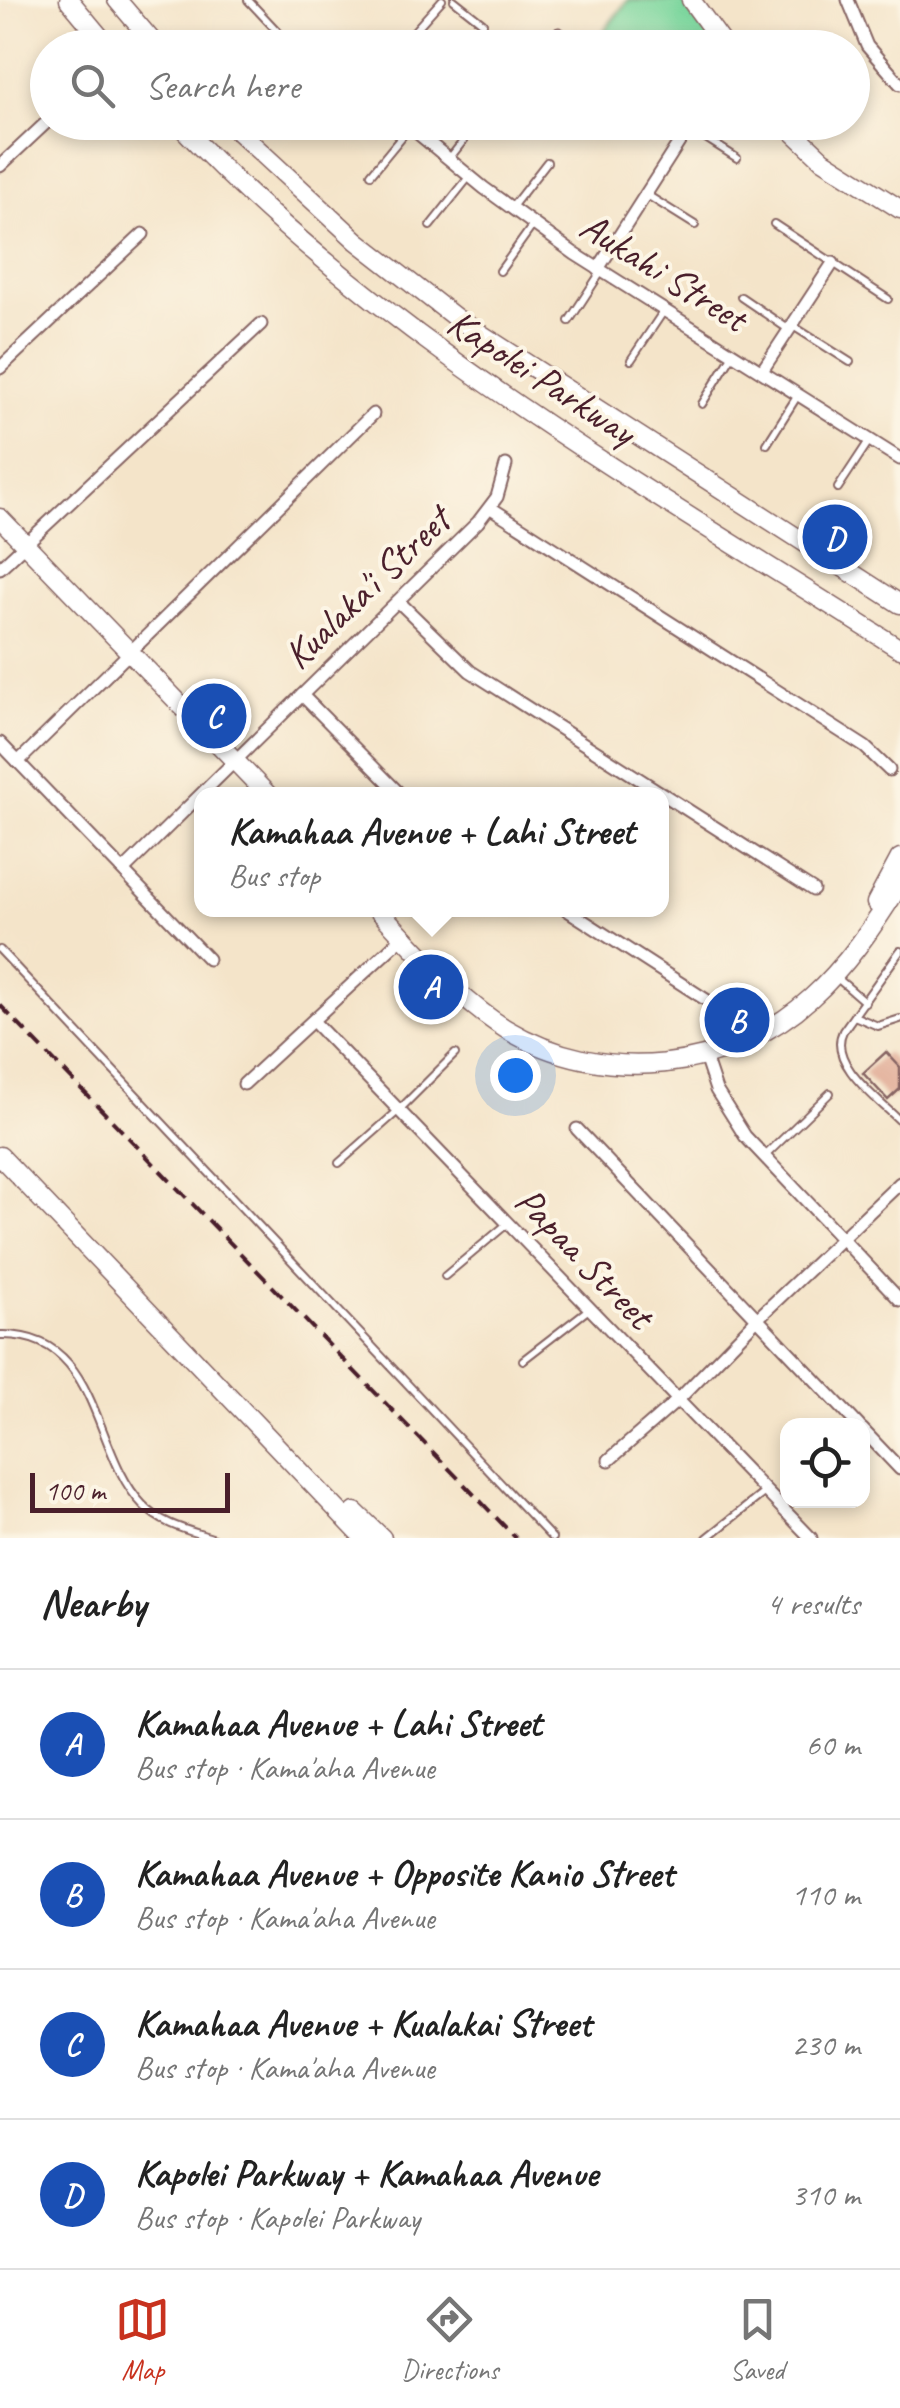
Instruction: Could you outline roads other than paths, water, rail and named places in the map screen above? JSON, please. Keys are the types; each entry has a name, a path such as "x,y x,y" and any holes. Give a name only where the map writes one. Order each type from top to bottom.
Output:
{"main road":[{"path":"70,0 94,30"},
{"path":"118,0 143,30"},
{"path":"690,0 712,30"},
{"name":"Kapolei Parkway","path":"194,140 284,228 434,348 900,648"},
{"name":"Kapolei Parkway","path":"248,140 357,241 456,318 900,604"},
{"path":"802,140 823,160 900,209"},
{"path":"0,518 260,787"},
{"path":"857,944 900,858"},
{"path":"385,917 472,1004 506,1029 545,1048 586,1060 628,1066 672,1064 738,1046 778,1024 814,996 878,919 900,884"},
{"path":"0,1156 364,1538"},
{"path":"258,1424 382,1538"}],"street":[{"path":"848,0 860,30"},
{"path":"870,49 900,84"},
{"path":"0,166 30,138"},
{"name":"Aukahi Street","path":"425,140 533,225 600,270 900,459"},
{"path":"600,270 681,140"},
{"path":"0,368 142,234"},
{"path":"762,371 833,263"},
{"path":"0,568 261,324"},
{"path":"18,762 372,414"},
{"name":"Kualaka'i Street","path":"207,787 491,508 506,465"},
{"path":"491,508 865,747 889,770"},
{"path":"398,601 470,672 650,787"},
{"path":"302,695 393,787"},
{"path":"0,743 208,959"},
{"path":"669,799 812,890"},
{"name":"Kualaka'i Street","path":"124,870 194,800"},
{"path":"578,917 708,1000"},
{"path":"244,1084 404,936"},
{"name":"Papaa Street","path":"313,1020 812,1538"},
{"path":"705,1057 724,1104 764,1157 900,1300"},
{"path":"577,1130 852,1418"},
{"path":"610,1460 678,1400 900,1183"},
{"path":"870,1436 900,1468"}],"lane":[{"path":"248,0 275,30"},
{"path":"427,0 435,8"},
{"path":"415,30 442,0"},
{"path":"454,0 483,23"},
{"path":"371,174 396,140"},
{"path":"449,160 464,140"},
{"path":"708,140 737,158"},
{"path":"511,208 547,162"},
{"path":"430,226 469,176"},
{"path":"646,194 695,225"},
{"path":"774,224 888,299"},
{"path":"500,271 533,225"},
{"path":"568,321 600,270"},
{"path":"740,298 850,362"},
{"path":"631,360 664,311"},
{"path":"702,404 734,353"},
{"path":"767,444 798,394"},
{"path":"838,488 870,440"},
{"path":"0,950 552,1538"},
{"path":"900,951 840,1038 841,1059 900,1121"},
{"path":"834,975 866,1002"},
{"path":"854,1016 878,1026 900,1019"},
{"path":"339,1163 455,1054"},
{"path":"764,1157 830,1092"},
{"path":"445,1276 508,1223"},
{"path":"523,1360 590,1308"},
{"path":"0,1335 32,1339 65,1360 81,1380 128,1486 140,1503 171,1524 212,1538"},
{"path":"707,1538 766,1491"}],"railway":[{"path":"0,1005 516,1538"}],"place":[{"name":"Kapolei Parkway + Kamahaa Avenue","path":"835,537"},
{"name":"Kamahaa Avenue + Kualakai Street","path":"214,716"},
{"name":"Kamahaa Avenue + Lahi Street","path":"431,987"},
{"name":"Kamahaa Avenue + Opposite Kanio Street","path":"737,1020"}]}
